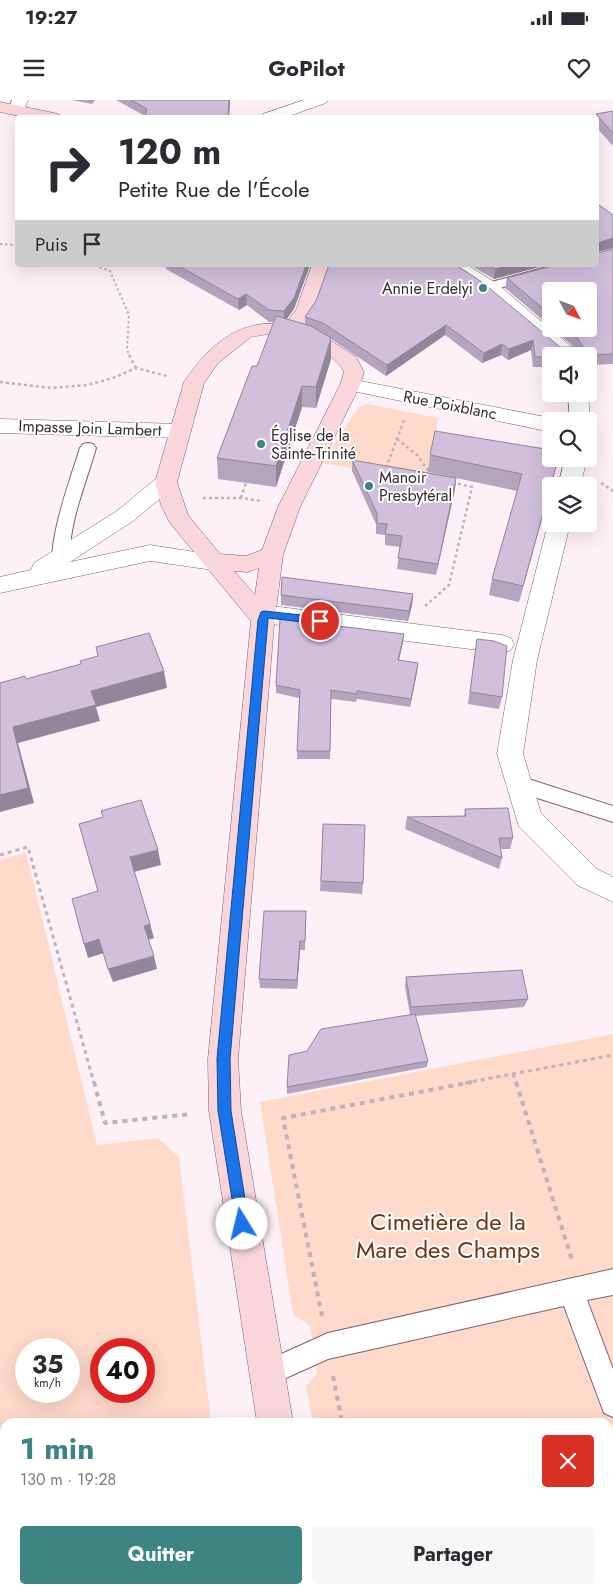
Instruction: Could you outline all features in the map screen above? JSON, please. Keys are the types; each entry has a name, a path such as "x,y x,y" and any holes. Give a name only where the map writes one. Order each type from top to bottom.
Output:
{"street":[{"path":"264,100 268,115"},
{"path":"275,115 320,100"},
{"path":"12,106 44,115"},
{"path":"290,330 305,312 320,267"},
{"path":"458,267 489,287 560,347"},
{"path":"274,1418 225,1111 223,1059 263,617 272,555 288,507 350,385 354,372 349,362 315,339 290,330 270,328 245,333 211,359 194,382 166,482 172,505 178,518 212,562 263,617 414,632 502,644"},
{"name":"Rue Poixblanc","path":"350,385 542,423"},
{"name":"Impasse Join Lambert","path":"0,426 181,431"},
{"path":"61,565 166,482"},
{"path":"557,532 524,660 510,754 529,819 587,877 613,890"},
{"path":"10,583 61,565 150,553 212,562 248,564 272,555"}],"lane":[{"path":"489,287 562,267"},
{"path":"61,565 65,529 88,448"},
{"path":"520,784 613,814"},
{"path":"266,1374 314,1350 328,1346 613,1282"},
{"path":"576,1290 613,1404"}],"path":[{"path":"0,244 15,245"},
{"path":"0,382 51,388 88,385 114,378 136,368 126,350 129,315 110,271 100,267"},
{"path":"384,475 412,398"},
{"path":"396,439 417,455 433,477 428,481"},
{"path":"414,632 420,610 449,585 472,487 449,481"},
{"path":"240,498 246,483"},
{"path":"172,505 208,497 240,498 288,507"},
{"path":"0,855 28,847 105,1122 225,1111"},
{"path":"341,1418 283,1118 613,1055"},
{"path":"514,1074 576,1290"}],"green space":[{"path":"367,404 438,418 432,464 426,480 321,463 359,407"},
{"path":"26,852 97,1145 158,1138 179,1157 211,1418 0,1418 0,860"},
{"name":"Cimetière de la Mare des Champs","path":"613,1034 613,1418 312,1418 306,1387 317,1373 310,1326 293,1314 260,1102"}],"building":[{"path":"131,100 229,100 228,115 145,115 147,109"},
{"path":"613,111 613,133 599,115 596,114"},
{"path":"599,205 613,215 613,238 599,242"},
{"path":"613,249 613,354 597,355 597,347 583,347 577,338 598,338 598,282 542,282 542,307 507,278 548,267 599,267 599,252"},
{"path":"181,267 305,267 294,298 284,311 269,310 246,294 238,299"},
{"path":"328,267 459,267 482,282 542,332 542,338 549,338 560,347 542,347 542,357 535,357 533,340 509,349 502,344 484,353 446,325 387,365 323,323 305,317 316,301"},
{"name":"Église de la Sainte-Trinité","path":"276,316 311,326 331,338 316,387 302,386 276,466 217,458 252,366 257,366"},
{"path":"435,431 542,449 542,467 556,467 553,477 542,477 542,517 523,586 492,579 522,474 430,455"},
{"path":"352,460 456,478 438,564 398,558 402,536 385,534 387,524 377,523 377,513"},
{"path":"282,577 413,594 409,611 281,595"},
{"path":"280,619 404,634 398,660 418,663 411,699 357,691 357,694 331,690 330,751 297,751 300,690 276,685"},
{"path":"149,633 164,671 91,691 96,705 13,727 28,788 0,795 0,683 25,676 26,679 81,664 80,661 98,656 96,647"},
{"path":"477,639 494,641 507,646 502,697 470,692"},
{"path":"141,800 158,850 130,857 150,924 144,926 154,956 108,969 99,939 84,944 72,899 98,891 79,824 103,817 101,811"},
{"path":"508,808 513,838 499,838 502,858 407,817 466,816 465,809"},
{"path":"323,824 365,825 363,883 321,881"},
{"path":"264,911 306,911 305,941 300,941 297,980 259,979"},
{"path":"522,970 528,999 411,1007 406,977"},
{"path":"415,1014 428,1061 287,1087 289,1055 307,1051 321,1029"}],"place":[{"name":"Annie Erdelyi","path":"483,288"},
{"name":"Église de la Sainte-Trinité","path":"261,444"},
{"name":"Manoir Presbytéral","path":"369,486"}],"route":[{"path":"242,1224 225,1111 223,1059 263,620 264,614 320,621"}]}
